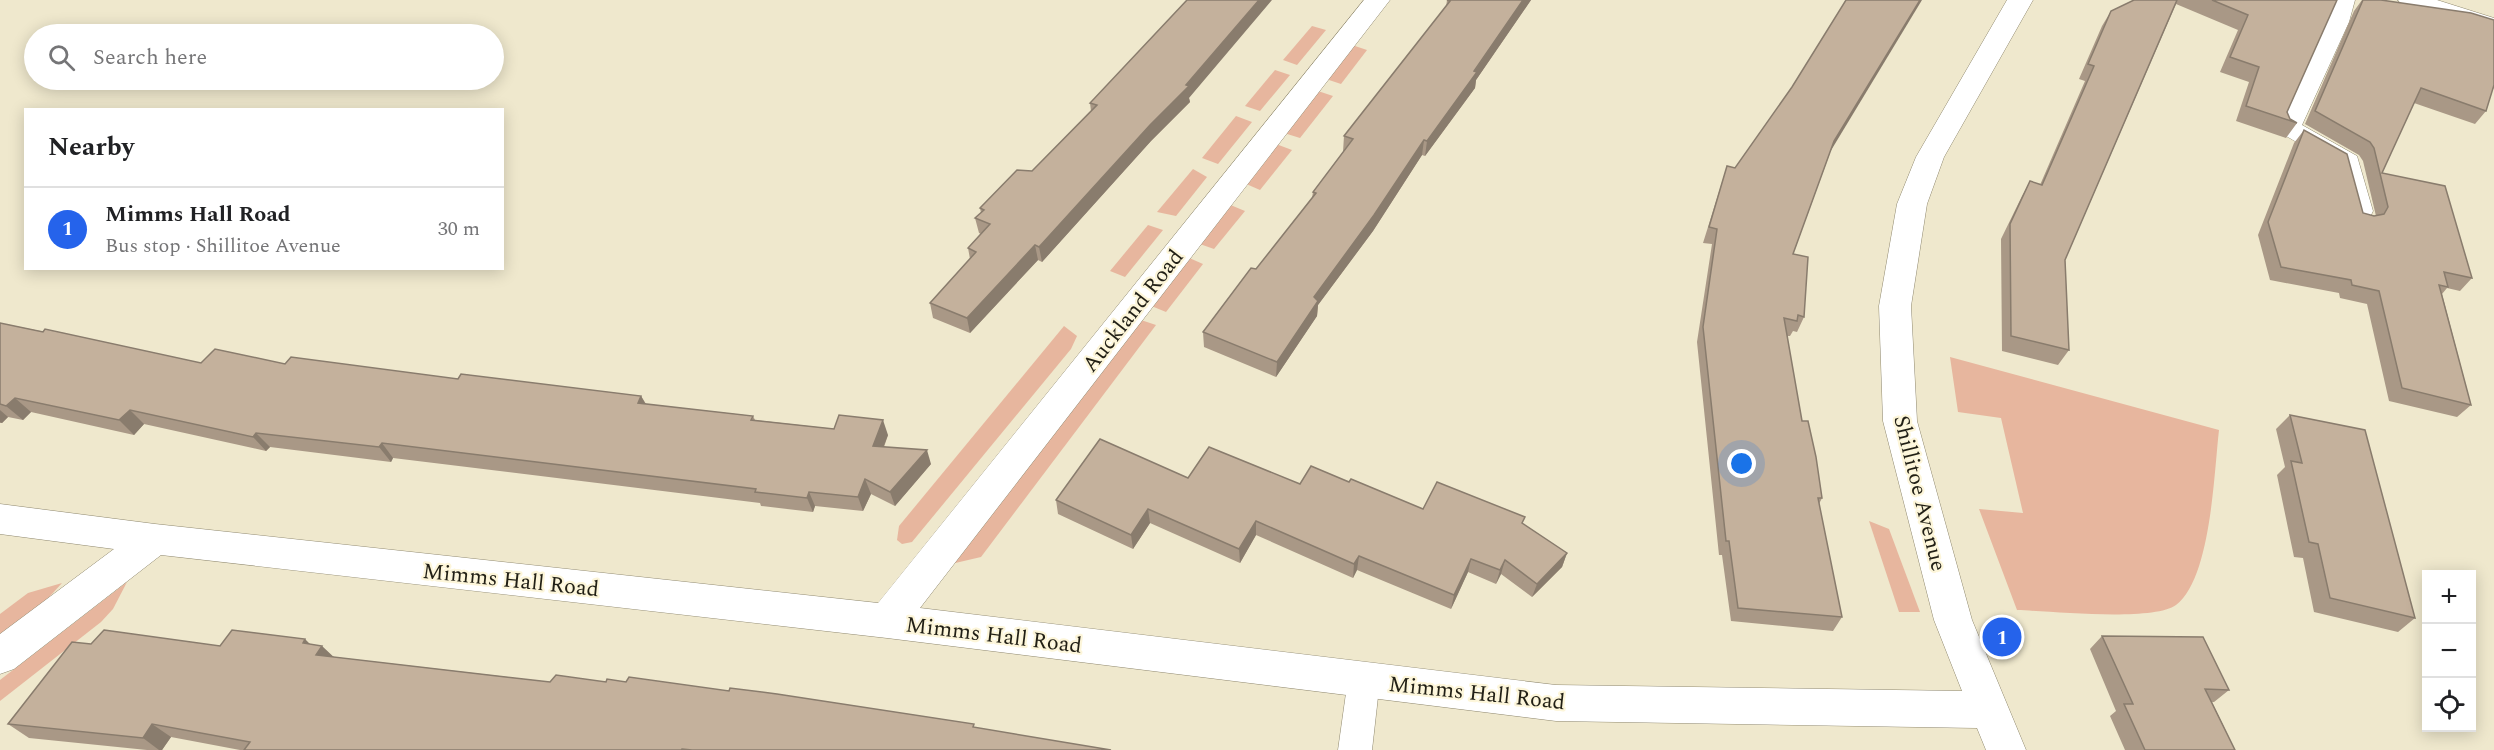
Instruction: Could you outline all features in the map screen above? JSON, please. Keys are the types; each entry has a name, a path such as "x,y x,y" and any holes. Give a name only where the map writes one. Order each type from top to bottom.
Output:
{"street":[{"name":"Auckland Road","path":"887,621 1377,0"},
{"name":"Shillitoe Avenue","path":"2006,750 1953,620 1900,421 1895,306 1912,204 1930,157 2020,0"},
{"path":"2411,0 2494,26"},
{"name":"Mimms Hall Road","path":"0,519 155,539 887,621 1556,703 1991,710"},
{"path":"0,657 155,539"}],"lane":[{"path":"2345,0 2338,22 2289,128 2349,162 2363,219"},
{"path":"1355,750 1364,679"}],"shaded area":[{"path":"1312,26 1326,30 1297,65 1283,60"},
{"path":"1352,45 1367,50 1341,84 1326,79"},
{"path":"1275,70 1290,75 1260,111 1245,106"},
{"path":"1318,91 1333,96 1300,138 1284,133"},
{"path":"1236,116 1252,122 1218,164 1202,158"},
{"path":"1276,144 1292,150 1260,190 1244,183"},
{"path":"1193,169 1207,177 1176,216 1157,212"},
{"path":"1228,204 1245,211 1214,249 1197,243"},
{"path":"1148,225 1163,230 1125,277 1110,271"},
{"path":"1187,257 1203,264 1166,312 1149,305"},
{"path":"1138,319 1156,325 981,557 951,564"},
{"path":"1064,326 1077,336 1071,349 912,542 902,544 897,540 899,526"},
{"path":"1950,357 2219,430 2204,550 2188,592 2176,605 2164,610 2124,614 2017,610 1979,509 2023,513 2001,418 1958,412"},
{"path":"1869,521 1889,529 1920,612 1899,612"},
{"path":"127,582 113,609 101,622 0,701 0,680"},
{"path":"62,583 41,606 0,636 0,614 28,593"}],"building":[{"path":"1187,0 1259,0 1186,85 1189,86 1150,125 1039,247 1035,245 967,318 930,303 976,252 968,248 990,224 975,218 984,210 980,208 1017,170 1032,171 1097,105 1090,103"},
{"path":"1447,0 1523,0 1474,71 1477,72 1427,141 1424,140 1374,215 1314,297 1318,301 1277,362 1203,332 1251,268 1256,269 1316,193 1313,192 1353,139 1344,136 1450,1"},
{"path":"1846,0 1920,0 1834,141 1793,254 1808,257 1804,317 1798,315 1797,321 1784,318 1802,421 1808,421 1816,457 1822,498 1818,498 1842,617 1738,608 1729,541 1726,541 1703,327 1717,229 1709,227 1727,166 1735,168 1792,87"},
{"path":"2134,0 2177,0 2065,260 2069,350 2011,336 2010,224 2030,181 2042,185 2094,66 2088,64 2111,11"},
{"path":"2212,0 2337,0 2287,112 2290,119 2297,123 2246,106 2259,67 2230,57 2248,15"},
{"path":"2363,0 2381,0 2471,13 2494,20 2494,85 2486,111 2421,88 2382,173 2445,186 2472,278 2444,272 2448,287 2439,285 2471,405 2402,388 2379,291 2352,285 2351,280 2281,267 2268,222 2304,130 2347,154 2363,213 2374,216 2384,214 2388,207 2374,148 2370,142 2315,111"},
{"path":"0,323 43,332 45,329 201,363 215,349 285,364 291,357 458,379 461,374 641,396 638,403 753,416 751,420 834,429 839,415 883,420 873,446 927,450 890,492 865,479 858,497 809,492 807,498 755,492 756,489 382,443 379,447 256,433 253,437 130,410 119,420 15,398 6,406 0,404"},
{"path":"2290,415 2365,430 2415,618 2330,598 2318,544 2309,542 2291,461 2302,463"},
{"path":"1100,439 1188,478 1209,447 1300,484 1311,466 1349,482 1351,479 1423,509 1437,482 1525,517 1522,523 1567,553 1537,584 1505,560 1500,570 1471,559 1454,595 1359,556 1354,564 1256,521 1239,549 1148,509 1131,535 1056,500"},
{"path":"104,630 220,646 232,630 305,639 303,643 322,646 316,655 550,682 556,675 606,682 607,679 626,682 629,677 729,691 730,688 974,724 973,727 1111,750 244,750 250,742 152,724 143,738 8,724 72,642 91,644"},
{"path":"2102,636 2203,637 2229,690 2205,689 2235,750 2145,750 2124,704 2133,704"}],"place":[{"name":"Mimms Hall Road","path":"2002,637"}]}
